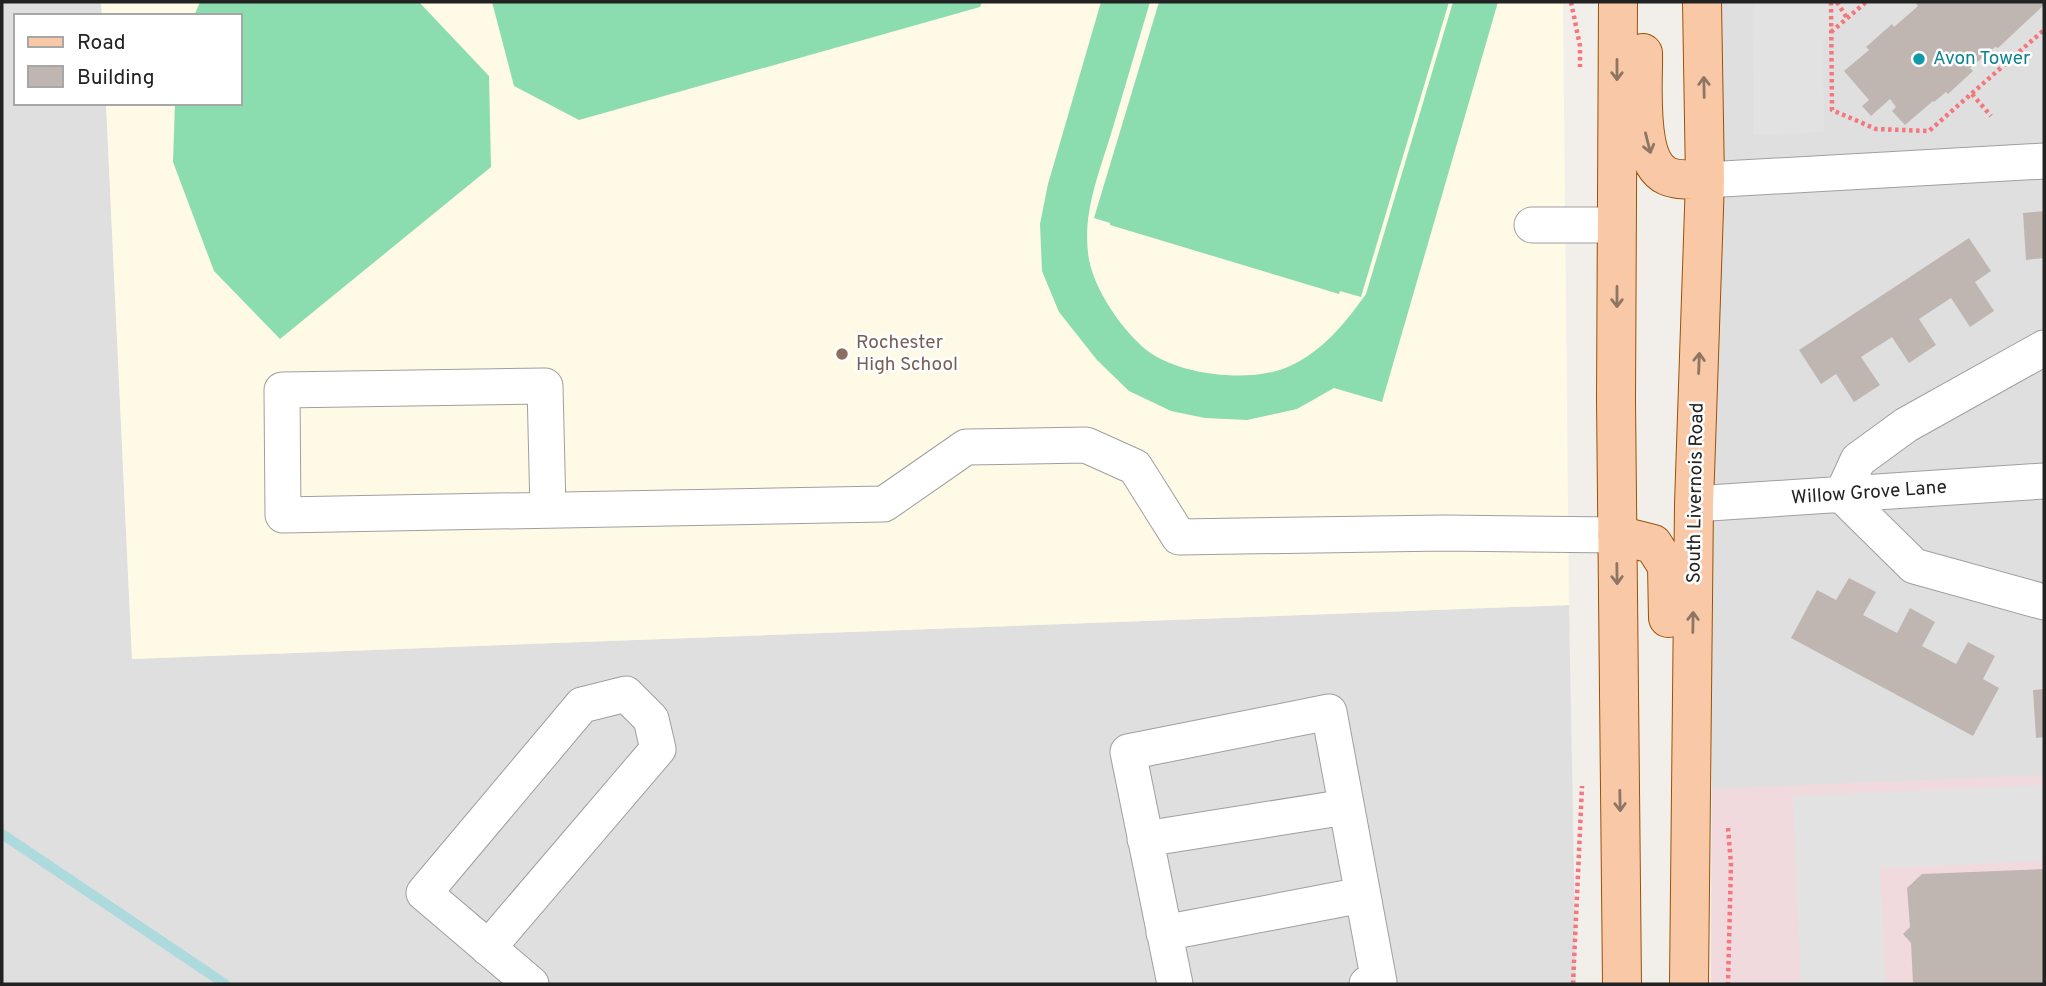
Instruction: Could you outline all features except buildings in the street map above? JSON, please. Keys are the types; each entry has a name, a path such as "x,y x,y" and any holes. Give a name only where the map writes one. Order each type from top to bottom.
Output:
{"main road":[{"path":"1618,2 1617,535 1622,984"},
{"path":"1642,2 1645,144 1657,168 1667,175 1705,180"},
{"name":"South Livernois Road","path":"1689,984 1694,504 1705,180 1702,2"},
{"path":"1617,535 1653,544 1667,566 1668,845 1689,884"}],"street":[{"path":"1705,180 2044,161"},
{"path":"1532,225 1617,225"},
{"path":"2044,348 1906,425 1858,460 1843,495 1914,566 2044,602"},
{"path":"548,510 545,387 282,390 283,515 884,504 966,447 1086,445 1135,467 1179,537 1444,533 1617,535"},
{"name":"Willow Grove Lane","path":"1694,504 2044,481"},
{"path":"488,948 657,749 651,719 626,694 582,705 424,893 488,948 531,984"},
{"path":"1175,984 1128,752 1329,712 1379,982 1367,984"},
{"path":"1145,839 1346,807"},
{"path":"1164,933 1362,895"}],"path":[{"path":"1831,2 1832,110 1875,128 1930,131 2044,30"},
{"path":"1837,2 1847,18"},
{"path":"1832,32 1866,2"},
{"path":"1972,94 1992,116"}],"shaded area":[{"path":"2,2 101,2 102,14 14,14 14,105 106,105 132,659 1569,605 1576,984 2,984"},
{"name":"Rochester High School","path":"101,2 1563,2 1569,605 132,659 106,105 242,105 242,14 102,14"},
{"path":"1713,2 2044,2 2044,984 1711,984 1712,789 1705,180"},
{"path":"1753,2 1869,2 1823,42 1824,132 1754,135"},
{"path":"2044,775 2044,984 1711,984 1712,789"},
{"path":"2044,785 2044,861 1880,868 1885,984 1801,984 1793,796"}],"green space":[{"path":"200,2 419,2 489,76 491,167 280,339 214,271 173,162 175,105 242,105 242,14 195,14"},
{"path":"492,2 982,2 980,7 579,120 514,86"},
{"path":"1101,2 1150,2 1090,208 1088,253 1095,280 1120,322 1141,346 1152,354 1183,368 1220,375 1239,375 1275,371 1302,360 1333,335 1366,294 1453,2 1498,2 1382,402 1334,388 1297,409 1247,420 1205,418 1171,411 1129,391 1097,360 1059,312 1042,271 1040,224 1048,184"},
{"path":"1159,2 1449,2 1361,297 1340,291 1339,294 1094,218"}],"waterway":[{"path":"2,834 225,984"}],"place":[{"name":"Avon Tower","path":"1919,59"},
{"name":"Rochester High School","path":"842,354"}]}
